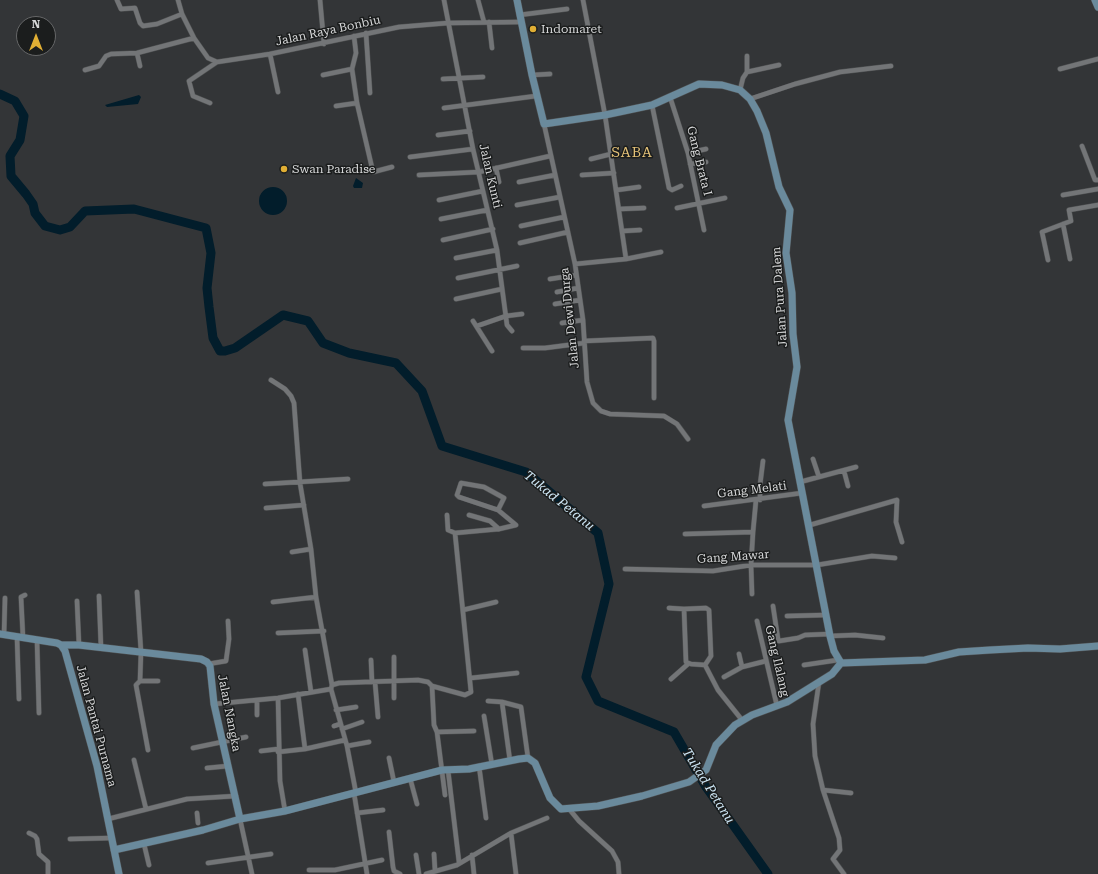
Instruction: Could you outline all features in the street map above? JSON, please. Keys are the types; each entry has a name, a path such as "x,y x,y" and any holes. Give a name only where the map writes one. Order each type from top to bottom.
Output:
{"street":[{"path":"117,0 121,9 135,8 140,23 143,26 157,24 182,14"},
{"path":"178,0 182,14 194,38 208,58 217,62"},
{"path":"320,0 324,44"},
{"name":"Jalan Kunti","path":"444,0 473,149 497,250 507,325 512,331"},
{"path":"478,0 484,22"},
{"path":"517,0 536,96 544,124"},
{"path":"583,0 605,115 620,209 626,259"},
{"path":"1096,0 1098,7"},
{"name":"Jalan Raya Bonbiu","path":"217,62 324,44 366,33 400,27 520,19 567,9"},
{"path":"489,22 492,48"},
{"path":"366,33 370,93"},
{"path":"354,36 356,55 352,69 357,103 373,172 392,167"},
{"path":"85,70 99,66 106,56 111,54 137,53 194,38"},
{"path":"137,53 140,66"},
{"path":"270,54 278,92"},
{"path":"747,56 748,72"},
{"path":"1060,69 1098,59"},
{"path":"210,103 193,96 189,81 217,62"},
{"path":"740,90 743,78 748,72 778,65"},
{"path":"750,99 795,84 840,72 892,66"},
{"path":"322,75 352,69"},
{"path":"532,75 550,74"},
{"path":"443,79 483,77"},
{"name":"Jalan Pura Dalem","path":"544,124 605,115 652,105 699,84 722,85 740,90 750,99 760,118 770,148 777,182 790,212 786,252 792,293 793,334 797,367 788,420 802,493 810,525 830,635 839,662"},
{"path":"444,108 536,96"},
{"name":"Gang Brata I","path":"670,97 688,153 704,230"},
{"path":"336,106 357,103"},
{"path":"652,105 666,181 671,190 681,186"},
{"name":"Jalan Dewi Durga","path":"544,124 575,264 583,320 588,391 593,403 597,408 610,414 664,416 677,424 688,439"},
{"path":"438,135 470,131"},
{"path":"1082,146 1094,180 1098,180"},
{"path":"410,157 473,149"},
{"path":"688,153 706,149"},
{"path":"591,159 611,154"},
{"path":"419,174 479,172 550,156"},
{"path":"690,164 706,162"},
{"path":"496,168 499,182"},
{"path":"582,175 614,173"},
{"path":"519,182 555,175"},
{"path":"617,190 639,187"},
{"path":"1063,195 1098,190"},
{"path":"439,200 483,191"},
{"path":"517,205 560,197"},
{"path":"677,208 699,202 725,198"},
{"path":"1048,260 1042,232 1071,221 1069,210 1098,205"},
{"path":"620,209 644,208"},
{"path":"441,219 487,210"},
{"path":"521,226 564,216"},
{"path":"1063,224 1070,259"},
{"path":"443,240 492,230"},
{"path":"623,231 640,230"},
{"path":"520,243 568,232"},
{"path":"456,258 497,250"},
{"path":"575,264 626,259 661,252"},
{"path":"458,278 500,268 517,266"},
{"path":"550,279 576,275"},
{"path":"557,292 578,288"},
{"path":"456,299 502,289"},
{"path":"555,304 580,300"},
{"path":"477,326 506,316 522,314"},
{"path":"562,323 583,320"},
{"path":"474,321 492,351"},
{"path":"524,348 545,348 584,342 653,338 654,398"},
{"path":"271,380 285,389 291,396 294,403 300,483 311,549 316,597 324,631 336,710 345,740 355,793 367,874"},
{"path":"812,459 820,477"},
{"path":"752,594 752,532 763,461"},
{"path":"800,482 856,467"},
{"path":"844,471 848,486"},
{"path":"265,484 348,479"},
{"path":"447,515 448,530 455,533 499,530 515,527 516,524 498,510 459,498 457,495 460,483 484,487 504,498 498,510"},
{"name":"Gang Melati","path":"704,506 802,493"},
{"path":"810,525 896,500 896,522 902,542"},
{"path":"266,508 304,504"},
{"path":"469,515 490,521 499,530"},
{"path":"685,534 752,532"},
{"path":"214,704 278,698 332,687 339,683 394,680 423,681 432,686 469,694 472,689 455,533"},
{"path":"292,552 311,549"},
{"name":"Gang Mawar","path":"626,569 713,570 751,565 817,565 872,556 895,558"},
{"path":"137,592 141,652 140,681"},
{"path":"19,699 21,597 25,595"},
{"path":"99,596 101,648"},
{"path":"273,602 316,597"},
{"path":"5,598 2,635 53,642 61,645"},
{"path":"77,601 80,645"},
{"path":"463,610 496,602"},
{"path":"773,606 778,640 798,638 805,635 847,635 883,638"},
{"path":"669,608 706,608 709,611 711,656 705,665"},
{"path":"684,609 686,658 688,664"},
{"path":"787,616 826,615"},
{"path":"208,664 226,661 229,639 228,621"},
{"name":"Gang Ilalang","path":"757,621 778,706"},
{"path":"278,633 324,631"},
{"path":"37,640 39,713"},
{"name":"Jalan Nangka","path":"61,645 80,645 201,659 208,664 210,666 214,704 240,819"},
{"name":"Jalan Pantai Purnama","path":"61,645 68,663 97,766 119,874"},
{"path":"804,665 839,662 925,660 958,652 1028,648 1060,649 1098,646"},
{"path":"305,650 311,692"},
{"path":"739,654 742,667"},
{"path":"394,657 394,698"},
{"path":"371,660 378,717"},
{"path":"724,677 742,667 766,661"},
{"path":"114,850 144,844 240,819 285,811 445,770 492,765 528,758 535,763 550,798 561,810 570,810 617,802 689,782 706,770 716,745 729,730 742,720 778,706 819,682 835,672 839,662"},
{"path":"671,679 688,664 705,665"},
{"path":"705,665 718,690 742,720"},
{"path":"471,678 517,673"},
{"path":"148,750 136,684 140,681 158,680"},
{"path":"819,682 813,724 815,756 822,790 839,838 840,850 833,859 844,874"},
{"path":"432,686 434,724 445,770 459,862"},
{"path":"298,694 305,749"},
{"path":"278,698 278,751 280,781 285,811"},
{"path":"257,700 257,715"},
{"path":"488,701 520,706 522,709 528,758"},
{"path":"502,702 510,761"},
{"path":"336,710 356,707"},
{"path":"484,716 492,765"},
{"path":"334,726 362,722"},
{"path":"437,732 474,731"},
{"path":"193,748 223,743 228,740 246,737"},
{"path":"261,751 305,749 345,740"},
{"path":"346,746 369,742"},
{"path":"389,758 394,782"},
{"path":"134,760 146,809"},
{"path":"207,768 228,766"},
{"path":"479,766 486,818"},
{"path":"445,770 446,795"},
{"path":"410,778 417,804"},
{"path":"822,790 851,793"},
{"path":"108,819 187,799 236,796"},
{"path":"357,813 382,810"},
{"path":"570,810 578,821 610,848 618,862 619,874"},
{"path":"197,813 198,823"},
{"path":"426,874 435,870 452,867 511,833 547,818"},
{"path":"240,819 252,874"},
{"path":"389,832 390,859 394,871 400,874"},
{"path":"511,833 516,874"},
{"path":"29,834 35,836 37,839 39,854 48,862 48,874"},
{"path":"70,839 112,838"},
{"path":"144,844 149,865"},
{"path":"208,863 271,854"},
{"path":"434,854 435,870"},
{"path":"416,855 419,874"},
{"path":"472,855 474,874"},
{"path":"309,870 335,870 382,860"}],"water":[{"path":"139,95 141,97 138,104 107,107 105,105"},
{"path":"356,178 363,183 362,188 354,188 353,186"},
{"path":"273,187 283,191 287,201 283,211 273,215 263,211 259,201 263,191"}],"waterway":[{"name":"Tukad Petanu","path":"0,94 15,101 24,116 20,140 10,156 11,176 33,204 35,213 45,226 60,230 70,227 85,211 134,209 206,228 211,253 207,288 209,307 213,338 220,351 235,348 283,315 308,321 323,343 349,353 396,363 422,391 442,446 526,472 598,533 609,584 586,677 598,701 674,732 706,787 768,874"}],"place":[{"name":"Indomaret","path":"533,29"},
{"name":"Swan Paradise","path":"284,169"}],"district":[{"name":"SABA","path":"632,153"}]}
